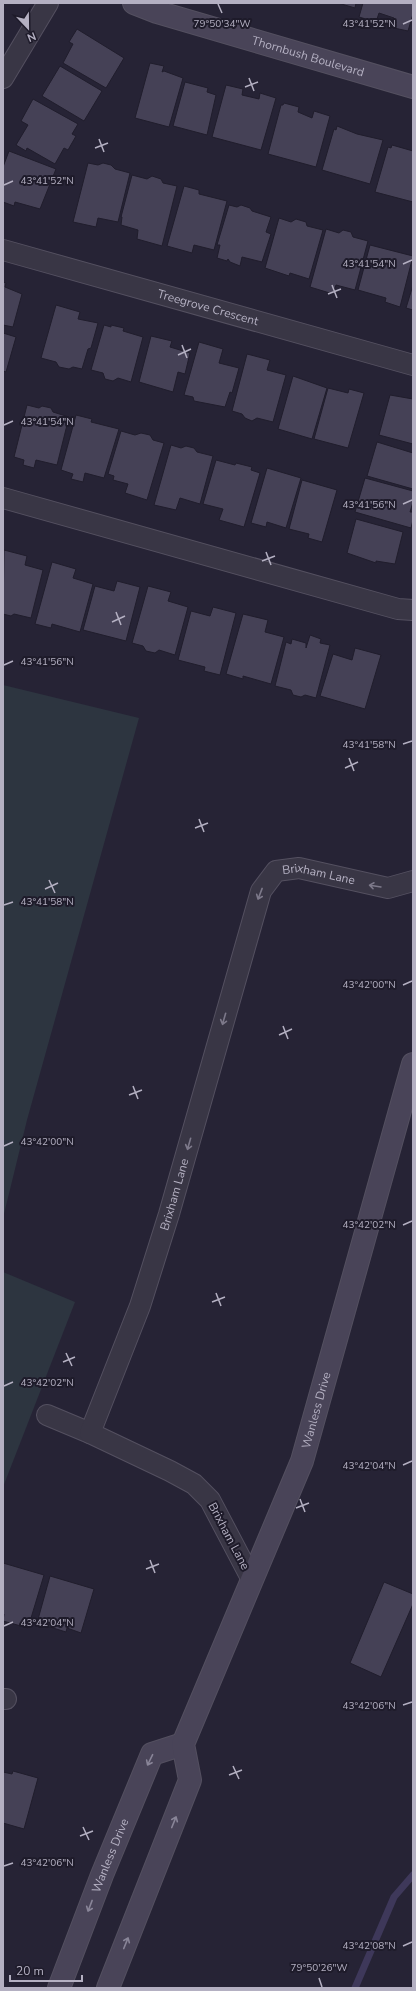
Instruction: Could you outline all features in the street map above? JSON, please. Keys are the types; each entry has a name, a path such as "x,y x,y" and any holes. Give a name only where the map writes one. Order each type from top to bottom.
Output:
{"main road":[{"name":"Thornbush Boulevard","path":"134,3 157,12 413,87"},
{"name":"Wanless Drive","path":"59,1988 102,1875 152,1754 183,1744 302,1461 330,1366 413,1064"},
{"path":"108,1988 190,1780 183,1744"}],"street":[{"path":"3,78 48,3"},
{"name":"Treegrove Crescent","path":"3,250 413,365"},
{"path":"3,498 398,609 413,610"},
{"name":"Brixham Lane","path":"252,1580 210,1500 194,1484 90,1432 140,1306 169,1214 261,891 276,871 299,868 388,888 413,882"},
{"path":"47,1415 90,1432"}],"shaded area":[{"path":"3,685 139,718 27,1120 3,1218"},
{"path":"3,1272 75,1302 3,1487"}],"building":[{"path":"338,3 356,3 355,8"},
{"path":"363,3 413,3 413,14 408,31 394,28 396,22 393,21 394,18 379,13 376,22 359,17"},
{"path":"77,29 124,58 106,88 63,63 73,44 69,42"},
{"path":"150,63 164,66 162,72 164,71 183,78 169,127 135,118"},
{"path":"60,66 102,91 84,121 42,96"},
{"path":"185,82 208,88 207,92 216,95 207,135 173,126"},
{"path":"226,85 243,89 242,95 259,99 260,93 276,98 261,150 212,137"},
{"path":"33,99 78,124 72,134 76,136 68,150 64,148 55,164 27,148 26,151 16,145 28,125 21,121"},
{"path":"284,103 299,107 298,112 312,118 314,111 330,116 316,167 268,154 281,105"},
{"path":"337,126 357,134 383,140 370,184 322,170 334,129 336,130"},
{"path":"392,145 413,151 413,202 375,192 388,147 391,148"},
{"path":"9,151 56,169 40,209 15,202 14,206 3,202 3,167"},
{"path":"88,163 98,165 103,163 111,165 115,169 130,173 118,222 98,218 96,227 73,222"},
{"path":"132,175 147,179 152,176 161,179 163,183 177,186 162,246 137,239 138,230 121,225 121,217"},
{"path":"184,186 199,190 199,194 227,201 214,250 194,245 192,253 167,246"},
{"path":"229,205 237,207 241,205 250,208 252,211 271,217 266,232 271,234 262,262 242,257 240,266 230,262 228,259 227,261 217,258 220,245 217,245"},
{"path":"279,218 291,222 296,219 306,222 307,226 323,230 309,279 290,273 289,276 265,268"},
{"path":"326,229 339,233 343,230 351,232 353,237 368,241 355,290 336,285 333,294 310,287"},
{"path":"370,245 413,256 400,307 385,302 386,298 358,290"},
{"path":"3,282 6,283 5,287 22,294 13,327 3,325"},
{"path":"413,285 413,310 406,308"},
{"path":"56,305 80,312 78,319 98,323 91,348 88,349 82,369 73,367 69,369 59,367 56,362 41,358"},
{"path":"104,325 124,328 123,331 143,337 131,382 118,378 113,381 105,379 103,373 91,370"},
{"path":"3,333 16,337 6,372 3,371"},
{"path":"151,336 172,341 170,347 190,353 185,374 178,372 173,392 139,382"},
{"path":"199,342 223,349 219,363 239,368 232,393 230,392 225,407 194,401 193,397 184,395"},
{"path":"247,354 270,360 267,370 286,375 273,422 257,418 252,421 245,418 242,414 232,411"},
{"path":"293,376 327,388 312,439 278,429"},
{"path":"328,388 348,393 349,389 364,393 348,448 314,439"},
{"path":"390,395 413,399 413,444 379,435"},
{"path":"27,405 39,408 42,406 51,408 53,412 69,417 57,465 36,460 34,468 23,465 24,460 14,457"},
{"path":"76,415 92,419 91,422 119,429 104,478 85,473 83,482 71,479 73,474 61,470"},
{"path":"121,431 135,435 141,433 150,435 153,440 164,443 147,500 125,493 128,484 113,480 114,476 108,474"},
{"path":"377,442 413,453 413,489 367,476"},
{"path":"171,445 181,448 186,446 194,448 197,452 213,456 200,504 180,498 176,510 154,505"},
{"path":"216,460 235,465 236,463 252,467 251,470 260,473 244,527 219,520 223,509 203,504"},
{"path":"267,468 301,478 286,528 267,522 266,527 251,523"},
{"path":"365,478 413,491 413,502 410,512 413,512 411,528 355,512"},
{"path":"302,480 337,490 322,542 308,538 309,534 289,529"},
{"path":"356,519 403,532 395,564 376,561 376,563 347,553"},
{"path":"4,550 27,556 25,565 43,570 31,618 14,614 11,616 3,614"},
{"path":"52,562 76,569 73,578 93,584 80,632 52,624 51,628 35,624"},
{"path":"117,581 140,587 126,641 83,630 95,586 114,591"},
{"path":"148,586 171,592 168,601 188,607 175,655 159,650 155,653 146,651 143,646 132,643"},
{"path":"213,607 236,613 220,675 204,671 205,667 178,660 191,611 210,616"},
{"path":"243,614 268,620 265,632 284,637 271,684 243,676 243,679 226,674"},
{"path":"310,635 321,639 320,643 330,645 316,698 305,695 301,697 293,695 291,690 275,686 286,642 291,644 292,639 306,643 306,648"},
{"path":"355,648 381,655 365,709 320,696 333,654 352,660"},
{"path":"3,1563 44,1575 28,1628 3,1621"},
{"path":"50,1576 94,1589 81,1633 67,1628 66,1632 37,1623"},
{"path":"384,1582 413,1594 413,1604 381,1677 350,1663"},
{"path":"13,1771 38,1778 24,1829 3,1823 3,1772 12,1774"}],"waterway":[{"path":"355,1988 394,1897 413,1875"}]}
